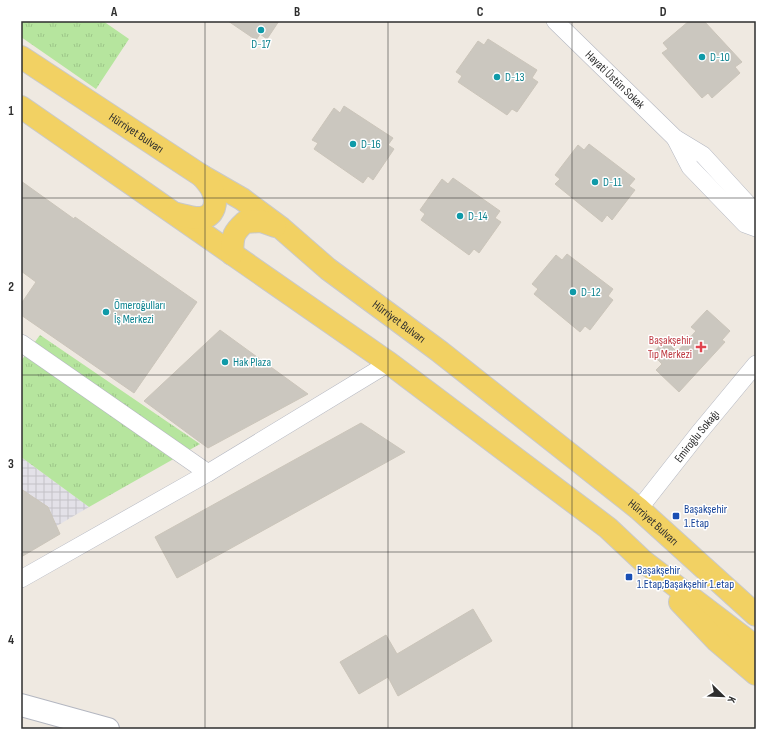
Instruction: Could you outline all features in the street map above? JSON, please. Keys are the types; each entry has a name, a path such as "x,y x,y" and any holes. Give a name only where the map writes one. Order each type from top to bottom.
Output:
{"main road":[{"name":"Hürriyet Bulvarı","path":"21,57 202,176 242,199 282,228 328,269 439,351 639,509 756,615"},
{"path":"21,107 389,363 608,528 643,561 669,591 716,640 756,674"},
{"path":"172,213 193,218 202,218 209,215 213,209 215,201 213,191 202,176"},
{"path":"232,254 235,231 245,222 261,221 282,228"},
{"path":"639,509 756,595"},
{"path":"643,561 756,647"}],"street":[{"name":"Hayati Üstün Sokak","path":"555,21 675,138 702,155 756,212"},
{"name":"Hayati Üstün Sokak","path":"675,138 690,167 745,224 756,228"},
{"path":"21,343 208,473"},
{"path":"21,579 208,473 389,363"},
{"name":"Emiroğlu Sokağı","path":"639,509 756,364"},
{"path":"21,704 108,729"}],"shaded area":[{"path":"21,457 89,507 21,547"}],"green space":[{"path":"21,21 103,21 129,39 96,89 21,37"},
{"path":"40,335 200,444 89,507 21,457 21,361"}],"building":[{"name":"D-17","path":"228,21 279,21 267,39 260,34 256,40"},
{"name":"D-10","path":"689,21 704,21 742,62 735,67 740,73 712,98 708,93 702,98 662,53 668,49 663,43"},
{"name":"D-13","path":"488,39 537,70 532,78 538,82 517,112 512,109 507,115 458,82 462,76 456,72 478,41 484,45"},
{"name":"D-16","path":"344,106 393,138 388,145 394,149 373,180 368,176 363,183 314,149 318,143 312,140 334,108 340,113"},
{"name":"D-11","path":"589,144 635,179 629,186 635,190 612,220 607,215 602,222 555,184 560,179 555,175 578,145 584,150"},
{"name":"D-14","path":"453,178 500,211 495,218 501,222 479,253 474,249 469,255 421,220 425,214 420,210 442,179 448,184"},
{"name":"Ömeroğulları İş Merkezi","path":"21,181 74,219 75,217 197,302 134,393 21,315 21,304 36,282 21,271"},
{"name":"D-12","path":"567,254 613,289 608,296 613,300 590,330 585,326 580,332 534,294 538,289 532,284 556,255 562,260"},
{"name":"Başakşehir Tıp Merkezi","path":"707,310 730,331 722,340 725,342 679,392 656,370 662,364 652,354 665,340 677,352 696,331 691,327"},
{"name":"Hak Plaza","path":"220,330 308,394 208,448 144,401"},
{"path":"361,423 405,452 177,578 155,537"},
{"path":"21,489 48,507 60,534 21,557"},
{"path":"473,609 492,641 398,696 388,677 359,694 340,662 386,635 397,654"}],"place":[{"name":"D-17","path":"261,30"},
{"name":"D-10","path":"702,57"},
{"name":"D-13","path":"497,77"},
{"name":"D-16","path":"353,144"},
{"name":"D-11","path":"595,182"},
{"name":"D-14","path":"460,216"},
{"name":"D-12","path":"573,292"},
{"name":"Ömeroğulları İş Merkezi","path":"106,312"},
{"name":"Başakşehir Tıp Merkezi","path":"701,347"},
{"name":"Hak Plaza","path":"225,362"},
{"name":"Başakşehir 1.Etap","path":"676,516"},
{"name":"Başakşehir 1.Etap;Başakşehir 1.etap","path":"629,577"}]}
